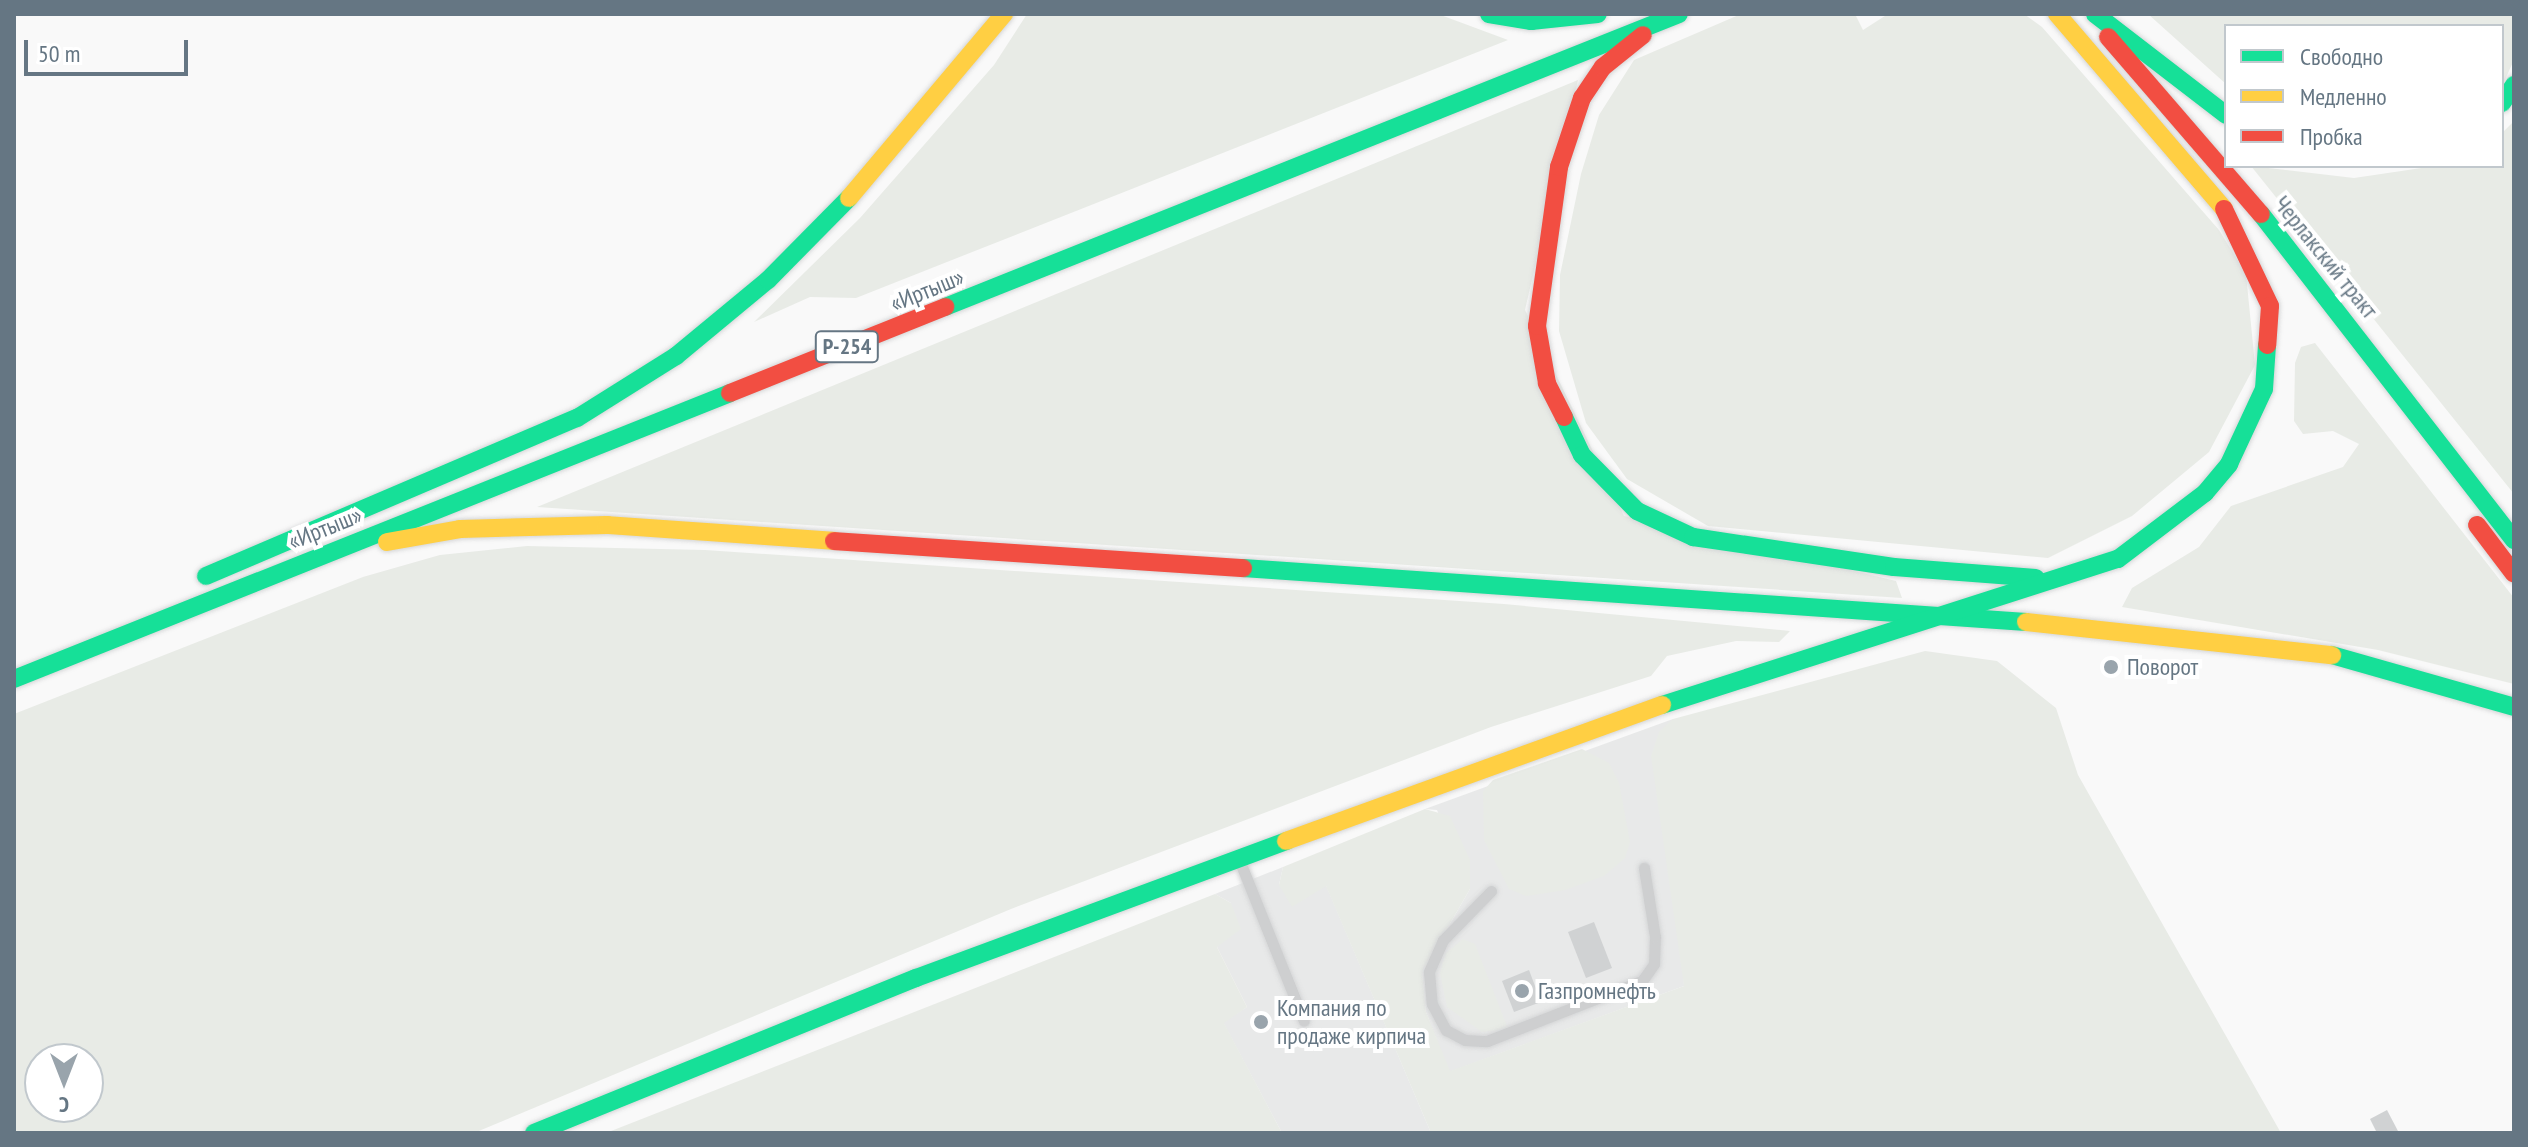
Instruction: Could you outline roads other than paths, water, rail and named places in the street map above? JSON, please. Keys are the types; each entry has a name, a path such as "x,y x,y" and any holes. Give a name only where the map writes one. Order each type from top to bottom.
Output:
{"main road":[{"path":"93,630 172,592 577,418 676,356 768,280 870,177 1004,14"},
{"path":"1489,14 1531,21 1598,14"},
{"path":"1541,44 1615,14"},
{"path":"1679,14 1603,67 1582,98 1559,167 1537,326 1547,383 1582,455 1637,511 1720,543 1973,576 2078,575"},
{"name":"«Иртыш»","path":"14,679 1679,14"},
{"path":"534,1133 916,978 1617,719 2078,575 2118,559 2180,517 2229,464 2256,412 2270,360 2270,306 2224,209 2057,14"},
{"name":"Черлакский тракт","path":"2089,14 2297,256 2514,540"},
{"path":"2095,14 2224,113"},
{"name":"Черлакский тракт","path":"2224,209 2514,574"},
{"name":"«Иртыш»","path":"14,662 953,280"},
{"path":"40,667 396,540 555,525 2130,629 2331,655 2514,707"}],"lane":[{"path":"1239,860 1304,1021"},
{"path":"1491,891 1443,940 1429,972 1432,1004 1446,1030 1465,1040 1487,1041 1642,981 1654,964 1655,937 1644,868"}],"place":[{"name":"Поворот","path":"2111,667"},
{"name":"Газпромнефть","path":"1522,991"},
{"name":"Компания по продаже кирпича","path":"1261,1022"}]}
